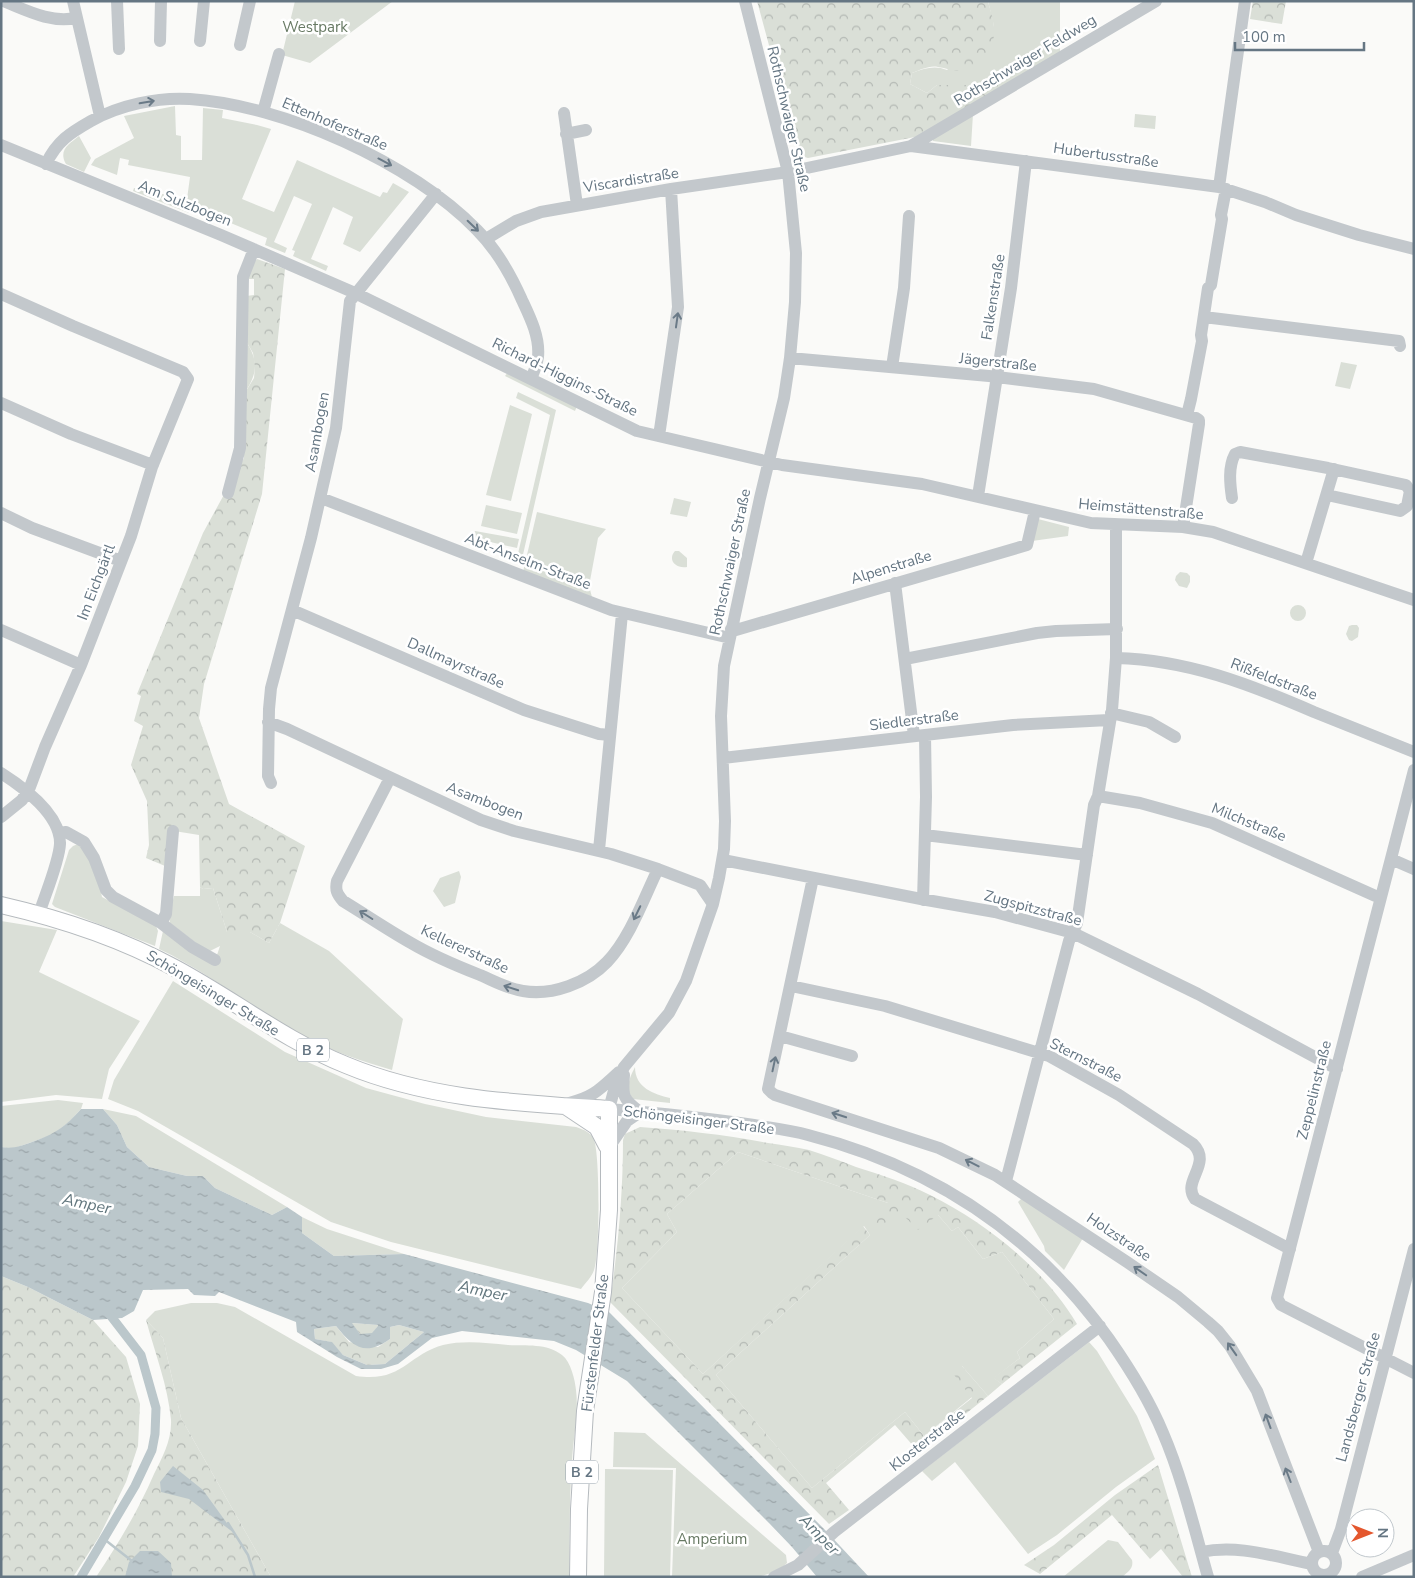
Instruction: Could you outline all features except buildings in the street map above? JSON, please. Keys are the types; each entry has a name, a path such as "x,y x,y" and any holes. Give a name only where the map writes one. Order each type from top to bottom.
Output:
{"main road":[{"name":"Schöngeisinger Straße","path":"1,905 40,914 122,942 154,956 197,980 293,1040 326,1057 369,1074 418,1088 473,1099 609,1109"},
{"path":"560,1106 597,1127 608,1148"},
{"name":"Fürstenfelder Straße","path":"578,1577 579,1509 585,1411 602,1301 609,1210 609,1109"}],"street":[{"path":"3,1 52,19 76,18"},
{"path":"73,1 100,116"},
{"path":"116,1 119,48"},
{"path":"160,41 161,1"},
{"path":"200,40 204,1"},
{"path":"240,45 250,1"},
{"name":"Rothschwaiger Straße","path":"609,1109 610,1099 624,1067 669,1013 680,994 696,955 720,878 725,821 722,685 731,633 760,498 784,398 790,358 795,302 796,253 788,172 745,1"},
{"name":"Rothschwaiger Feldweg","path":"911,146 1156,1"},
{"path":"1186,415 1191,399 1202,341 1208,288 1211,285 1222,219 1223,188 1245,1"},
{"path":"262,112 278,54"},
{"name":"Ettenhoferstraße","path":"46,164 53,150 61,141 100,116 140,103 172,99 216,102 262,112 314,130 357,148 396,168 436,194 486,239 511,278 532,324 538,349 538,359 531,379"},
{"path":"564,113 576,206"},
{"path":"566,134 586,130"},
{"name":"Am Sulzbogen","path":"1,145 254,249 355,294"},
{"name":"Hubertusstraße","path":"788,172 911,146 1223,188 1296,215 1368,238 1414,249"},
{"name":"Falkenstraße","path":"978,496 1014,269 1026,161"},
{"name":"Viscardistraße","path":"486,239 516,221 529,216 671,189 788,172"},
{"path":"659,436 678,307 676,242 671,189"},
{"path":"355,294 436,194"},
{"path":"892,367 904,288 909,216"},
{"path":"228,493 240,448 243,277 254,249"},
{"name":"Im Eichgärtl","path":"1,294 183,372 188,379 153,465 133,532 81,665 27,793"},
{"name":"Richard-Higgins-Straße","path":"355,294 628,427 770,462"},
{"name":"Asambogen","path":"271,783 268,776 268,722 273,679 321,498 339,408 350,301 355,294"},
{"path":"1204,317 1399,341 1400,346"},
{"name":"Jägerstraße","path":"790,358 997,377 1094,389 1199,420 1183,527"},
{"path":"1,402 71,434 153,465"},
{"path":"1232,498 1230,479 1233,459 1235,454 1240,452 1334,469 1406,485 1410,491 1407,506 1400,511 1327,495"},
{"name":"Heimstättenstraße","path":"770,462 922,484 1091,523 1183,527 1213,532 1414,600"},
{"path":"1306,563 1334,469"},
{"name":"Abt-Anselm-Straße","path":"321,498 622,614 731,633"},
{"name":"Alpenstraße","path":"731,633 895,582 1027,545 1034,511"},
{"path":"1,513 32,528 121,561"},
{"path":"1006,1181 1068,941 1077,923 1110,717 1116,658 1116,525"},
{"path":"895,582 906,660 920,736 926,835 923,900"},
{"name":"Dallmayrstraße","path":"292,610 524,710 591,732 610,735"},
{"path":"599,850 622,614"},
{"path":"906,660 1036,633 1117,629"},
{"path":"1,630 81,665"},
{"name":"Rißfeldstraße","path":"1116,658 1172,663 1212,672 1259,689 1414,752"},
{"name":"Siedlerstraße","path":"723,758 1022,724 1110,717 1143,720 1156,725 1175,737"},
{"name":"Asambogen","path":"268,722 287,729 486,822 520,832 599,850 700,884"},
{"name":"Zeppelinstraße","path":"1414,770 1277,1298 1280,1305 1414,1373"},
{"path":"1,773 50,814 59,833 59,851 40,914"},
{"name":"Kellererstraße","path":"390,778 336,882 335,889 338,896 343,901 418,947 509,988 524,991 560,989 599,970 618,947 658,869"},
{"path":"1,817 22,800 27,793"},
{"name":"Milchstraße","path":"1096,801 1140,804 1208,822 1237,833 1380,898"},
{"path":"162,923 166,914 173,831"},
{"path":"59,833 66,832 84,842 94,858 106,890 113,897 162,923 192,947 215,960"},
{"path":"926,835 1087,855"},
{"path":"1391,859 1414,869"},
{"name":"Zugspitzstraße","path":"723,860 923,900 995,912 1073,933 1190,990 1337,1069"},
{"path":"713,904 700,884 720,878"},
{"path":"813,878 780,1036 852,1056"},
{"name":"Sternstraße","path":"791,986 885,1006 1049,1056 1119,1095 1193,1144 1200,1153 1201,1160 1191,1187 1191,1195 1195,1200 1290,1249"},
{"name":"Holzstraße","path":"780,1036 769,1091 776,1095 940,1148 1006,1181 1149,1277 1187,1304 1218,1331 1241,1363 1257,1391 1297,1498 1325,1553"},
{"path":"560,1106 596,1094 624,1067"},
{"path":"608,1148 627,1121 640,1112 627,1102 623,1094 624,1067"},
{"name":"Schöngeisinger Straße","path":"609,1109 697,1117 806,1134 909,1170 962,1198 1009,1232 1066,1284 1100,1326 1140,1385 1163,1432 1208,1577"},
{"name":"Landsberger Straße","path":"1325,1553 1341,1529 1414,1249"},
{"name":"Klosterstraße","path":"774,1577 800,1563 831,1536 1100,1326"},
{"path":"1201,1552 1219,1549 1241,1549 1312,1564 1318,1573 1330,1575 1336,1563 1325,1553 1314,1558 1312,1564"},
{"path":"1362,1577 1414,1555"}],"green space":[{"name":"Westpark","path":"295,1 393,1 310,63 282,55"},
{"path":"757,1 988,1 993,21 994,36 990,51 982,63 969,70 961,71 935,67 925,68 912,73 910,84 927,93 937,85 976,85 1031,58 1037,60 1040,67 920,136 808,158 801,156 798,152"},
{"path":"988,1 1060,1 1060,55 1040,67 1031,58 976,85 937,85 927,93 910,84 912,73 930,68 947,70 994,26"},
{"path":"1253,1 1286,1 1282,24 1250,19"},
{"path":"175,106 176,135 181,136 181,160 202,160 203,108 223,110 222,118 271,129 242,199 274,212 297,160 380,197 383,192 387,193 393,183 409,192 360,252 343,244 353,217 333,207 311,259 328,266 326,271 293,256 295,251 292,250 312,204 294,196 274,242 287,248 285,253 265,245 267,238 192,207 189,213 133,191 134,188 187,199 190,177 128,165 129,160 120,158 117,175 91,165 95,159 134,138 124,116"},
{"path":"973,114 971,146 933,141 933,138"},
{"path":"1135,114 1156,116 1155,129 1134,127"},
{"path":"79,136 91,158 84,172 66,164 63,155 66,148"},
{"path":"257,259 285,269 262,494 204,684 199,718 229,804 305,846 280,923 269,943 250,932 227,932 213,888 203,889 200,887 199,835 168,830 165,866 146,858 149,845 147,801 131,765 143,726 134,721 141,696 137,694 203,533 244,458 243,403 246,391 254,378 255,367 253,353 246,341 246,296 254,295 254,279 248,279 253,264"},
{"path":"246,341 253,354 255,366 253,378 246,391"},
{"path":"1341,362 1357,365 1350,389 1335,386"},
{"path":"508,372 577,406 575,411 505,376"},
{"path":"518,392 556,410 522,559 517,558 550,415 516,398"},
{"path":"510,405 532,414 511,501 486,495"},
{"path":"674,498 691,502 687,517 670,514"},
{"path":"486,505 522,513 517,534 481,526"},
{"path":"537,512 606,529 598,538 589,586 592,597 523,572"},
{"path":"1038,519 1069,527 1068,536 1032,541"},
{"path":"475,531 519,539 517,548 473,538"},
{"path":"675,551 679,551 687,558 687,567 679,567 672,561"},
{"path":"1180,572 1187,573 1190,576 1187,588 1179,586 1175,580"},
{"path":"1298,605 1306,613 1298,621 1290,613"},
{"path":"1357,625 1359,628 1358,637 1352,641 1349,640 1346,634 1349,626"},
{"path":"78,844 87,855 94,869 102,897 156,926 158,931 155,946 55,907 52,904 69,850"},
{"path":"459,871 461,877 455,903 444,907 433,891 440,878"},
{"path":"200,887 203,889 213,888 227,932 250,932 269,943 280,923 329,951 403,1019 392,1070 346,1055 303,1036 196,969 159,949 163,931 214,964 220,946 208,952 170,923 169,916 174,896 200,896"},
{"path":"1,921 57,930 39,972 140,1021 109,1069 102,1099 56,1095 1,1102"},
{"path":"173,981 285,1052 366,1088 425,1104 486,1117 576,1127 589,1133 593,1137 596,1149 598,1205 596,1261 590,1278 581,1289 391,1242 331,1222 138,1111 108,1099 114,1080"},
{"path":"635,1067 638,1080 642,1085 652,1092 670,1098 670,1103 633,1099 628,1087"},
{"path":"58,1100 83,1103 81,1109 69,1122 52,1135 12,1149 1,1147 1,1106"},
{"path":"103,1109 136,1116 287,1207 272,1215 215,1188 203,1176 187,1176 149,1167 127,1147 117,1125"},
{"path":"640,1127 720,1135 809,1150 921,1191 973,1220 1013,1250 1048,1285 1064,1304 1077,1324 1002,1384 993,1378 1020,1358 1017,1352 1054,1319 1002,1252 983,1259 958,1227 952,1231 938,1215 918,1230 899,1211 877,1230 869,1221 888,1203 738,1152 667,1214 677,1232 622,1288 703,1374 863,1226 870,1235 716,1375 812,1488 905,1412 924,1436 972,1398 948,1367 952,1364 962,1366 988,1396 924,1447 915,1448 895,1425 826,1483 849,1510 829,1524 610,1302 620,1221 623,1140 625,1134"},
{"path":"738,1152 888,1203 899,1211 938,1215 952,1231 958,1227 983,1259 1002,1252 1054,1319 1017,1352 1020,1358 994,1378 1002,1384 988,1396 962,1366 949,1367 972,1397 924,1436 905,1412 812,1488 716,1375 870,1235 864,1226 703,1374 622,1288 677,1232 667,1214"},
{"path":"1022,1198 1083,1238 1064,1270 1045,1251 1044,1246 1018,1202"},
{"path":"302,1217 327,1229 404,1254 334,1256 302,1233"},
{"path":"1,1276 28,1287 93,1320 126,1357 140,1404 138,1446 126,1482 99,1537 73,1577 1,1577"},
{"path":"191,1303 217,1303 235,1307 356,1376 384,1376 403,1367 431,1349 459,1343 476,1342 536,1346 556,1351 562,1355 572,1371 577,1399 570,1491 569,1577 271,1577 181,1418 163,1338 146,1320 155,1311"},
{"path":"146,1320 163,1338 181,1418 271,1577 96,1577 120,1540 141,1501 163,1455 170,1435 171,1420 167,1395"},
{"path":"351,1323 379,1325 372,1334 360,1334"},
{"path":"399,1325 424,1332 385,1364 367,1365 343,1355 331,1342 315,1339 314,1329 336,1326 349,1342 378,1347 390,1339 390,1327"},
{"path":"1089,1342 1097,1351 1137,1416 1155,1459 1116,1487 1057,1535 1028,1554 955,1462 932,1481 922,1471"},
{"name":"Amperium","path":"614,1432 645,1433 786,1555 787,1563 777,1570 758,1577 672,1577 676,1468 613,1467"},
{"path":"1158,1465 1192,1577 1183,1577 1161,1549 1150,1559 1112,1515 1040,1574 1024,1565 1054,1545 1115,1495"},
{"path":"605,1469 673,1470 670,1577 604,1577"},
{"path":"1108,1540 1118,1542 1132,1560 1131,1568 1122,1577 1063,1577"}],"water":[{"path":"81,1109 103,1109 117,1125 127,1147 149,1167 187,1176 203,1176 215,1188 272,1215 287,1207 302,1217 302,1233 334,1256 404,1254 588,1303 609,1312 826,1531 869,1577 817,1577 769,1523 627,1381 576,1350 554,1341 462,1331 432,1338 398,1364 381,1369 361,1369 337,1357 297,1332 296,1322 219,1292 215,1296 194,1295 188,1289 143,1290 134,1311 122,1318 93,1320 28,1287 1,1276 1,1147 17,1147 40,1139 65,1125","holes":["352,1323 378,1325 378,1326 372,1333 360,1334","399,1325 424,1332 385,1364 367,1365 343,1355 332,1342 315,1339 314,1329 336,1326 354,1344 360,1347 373,1348 390,1339 390,1327"]},
{"path":"173,1466 203,1490 234,1533 189,1499 161,1492 160,1482"},
{"path":"140,1551 158,1551 171,1563 172,1577 125,1577 129,1562"}],"waterway":[{"name":"Amper","path":"81,1577 135,1486 152,1450 155,1434 156,1408 141,1355 107,1311"},
{"path":"228,1523 248,1555 255,1577"},
{"name":"Amper","path":"104,1539 132,1561"}]}
